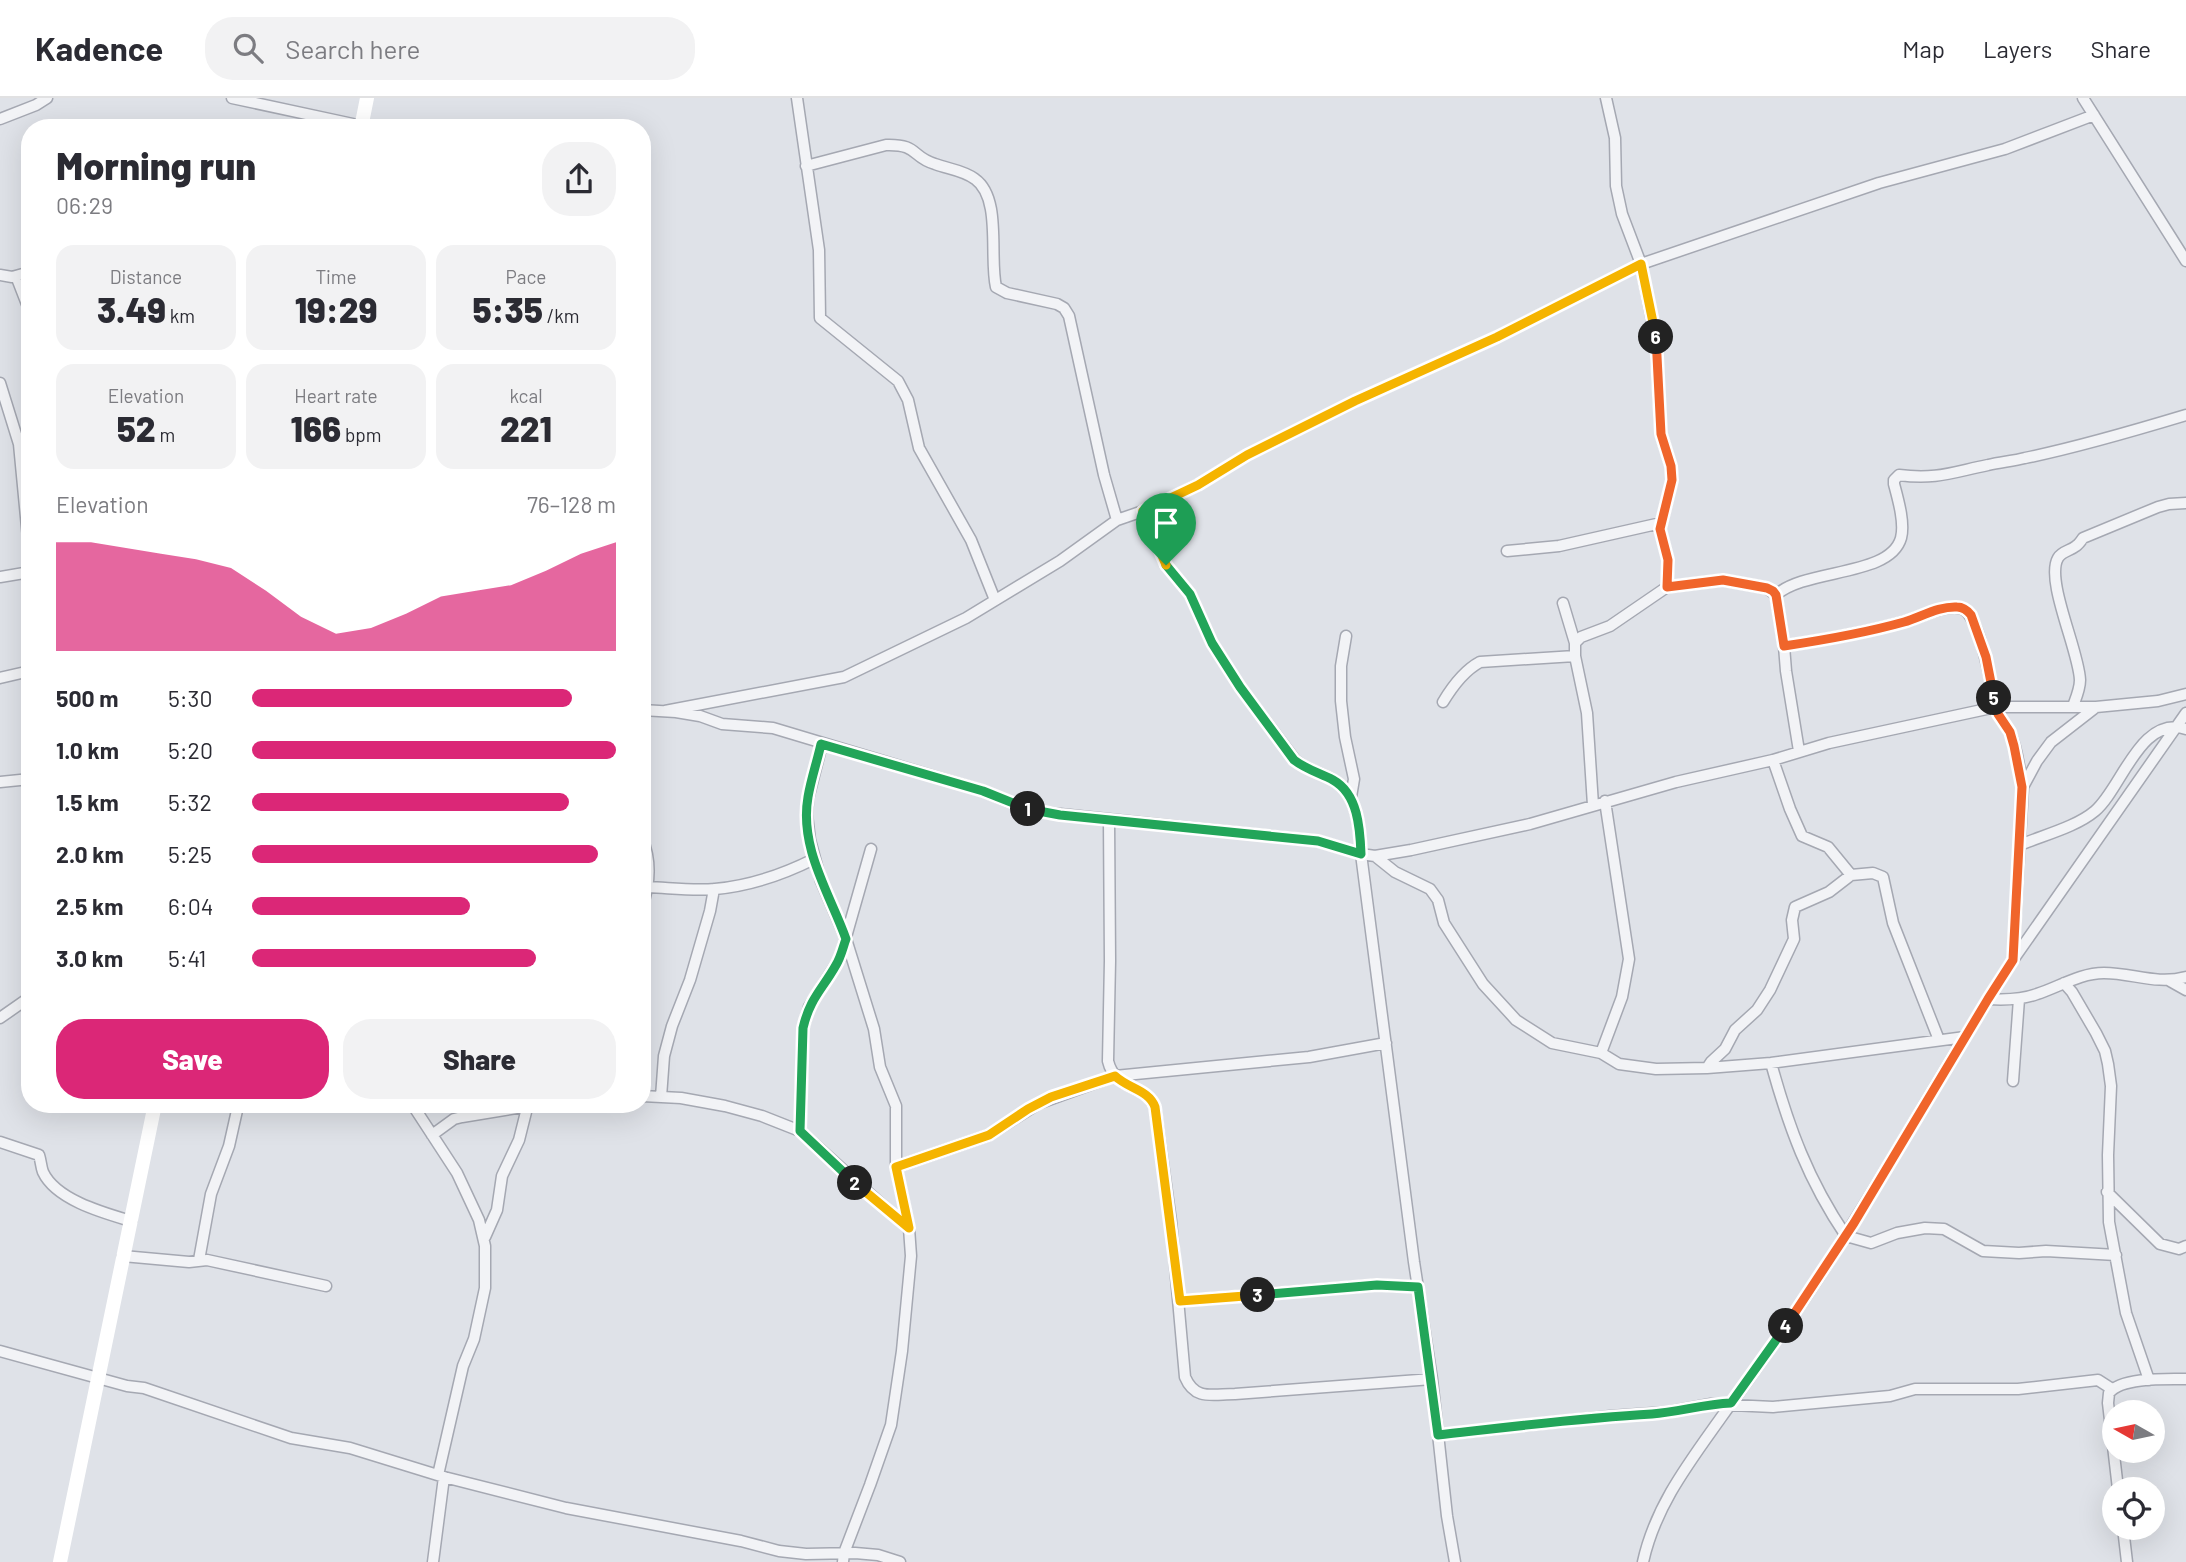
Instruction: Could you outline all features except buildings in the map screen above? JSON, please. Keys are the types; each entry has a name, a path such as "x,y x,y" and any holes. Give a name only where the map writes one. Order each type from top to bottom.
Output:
{"street":[{"path":"0,119 47,98"},
{"path":"232,98 326,119"},
{"path":"358,119 359,98"},
{"path":"360,119 368,98"},
{"path":"797,98 819,250 820,318 898,381 908,400 919,448 971,540 995,600"},
{"path":"1606,98 1615,138 1616,186 1622,214 1641,264 1656,341 1661,434 1671,473 1660,535 1669,569 1667,587"},
{"path":"2083,98 2186,261"},
{"path":"665,710 844,677 966,618 1069,556 1117,520 1198,485 1247,455 1355,401 1497,337 1641,264 1879,183 2005,149 2094,115"},
{"path":"806,166 886,145 906,145 928,162 977,179 985,189 990,206 996,287 1007,293 1058,304 1069,316 1104,475 1117,520"},
{"path":"0,275 7,277 21,275"},
{"path":"16,276 21,289"},
{"path":"0,383 19,444 21,465"},
{"path":"1776,595 1790,585 1867,566 1881,561 1890,553 1901,540 1902,528 1894,484 1899,475 1930,478 1954,474 2096,441 2186,415"},
{"path":"2073,706 2080,680 2054,573 2057,559 2061,553 2077,545 2083,538 2158,507 2186,503"},
{"path":"1143,511 1166,565 1190,594 1212,643 1240,687 1294,760 1305,768 1334,780 1351,797 1356,811 1455,1562"},
{"path":"1507,551 1596,539 1661,523"},
{"path":"0,577 21,574"},
{"path":"1575,643 1581,637 1610,626 1667,587 1723,580 1767,588 1776,595 1799,751"},
{"path":"1563,603 1575,643 1575,656 1587,713 1593,805"},
{"path":"1784,646 1871,630 1943,609 1961,608 1971,615 1986,657 1996,707 2010,732 2022,787 2013,960"},
{"path":"1346,636 1341,666 1341,701 1354,779 1351,797"},
{"path":"1443,702 1468,671 1480,662 1575,656"},
{"path":"0,678 21,673"},
{"path":"651,710 688,713 722,724 773,728 983,791 1031,810 1318,841 1375,856 1530,824 1605,801 1773,760 1799,751 1996,707 2096,707 2158,701 2186,694"},
{"path":"2022,787 2051,742 2096,707"},
{"path":"1643,1562 1659,1512 1675,1483 1810,1292 2013,960 2181,727 2186,713"},
{"path":"2020,845 2087,817 2104,802 2149,738 2160,730 2181,727"},
{"path":"821,744 808,799 808,830 821,881 846,939 874,1029 880,1068 896,1106 896,1167 909,1228 911,1256 908,1300 891,1425 843,1558"},
{"path":"1773,760 1802,836 1828,847 1851,875"},
{"path":"0,782 21,780"},
{"path":"1601,1053 1622,997 1629,959 1605,801"},
{"path":"1110,820 1108,1061 1115,1076 1128,1086 1149,1095 1155,1107 1180,1301 1185,1377 1191,1389 1196,1393 1235,1394 1432,1379"},
{"path":"800,1131 803,1028 806,1016 835,967 846,939 871,849"},
{"path":"1375,856 1395,873 1430,888 1438,900 1444,923 1471,966 1483,984 1516,1020 1552,1043 1601,1053 1619,1064 1656,1069 1707,1068 1771,1063 1965,1037"},
{"path":"651,887 714,889 751,882 814,859"},
{"path":"1707,1068 1725,1049 1735,1030 1758,1010 1770,990 1794,939 1792,919 1795,907 1829,892 1851,875 1873,873 1883,877 1893,923 1939,1040"},
{"path":"661,1097 664,1056 672,1026 694,968 714,889"},
{"path":"1988,999 2019,999 2102,973 2171,981 2186,977"},
{"path":"2171,981 2186,990"},
{"path":"2064,983 2080,1004 2096,1033 2105,1051 2108,1065 2111,1086 2107,1192 2109,1222 2126,1314 2149,1380"},
{"path":"2013,1081 2019,999"},
{"path":"0,1018 21,1003"},
{"path":"896,1167 989,1135 1045,1101 1115,1076 1309,1057 1386,1043"},
{"path":"1771,1063 1790,1127 1810,1176 1846,1236 1871,1243 1897,1233 1925,1228 1944,1229 1983,1251 2116,1255"},
{"path":"651,1096 681,1098 725,1106 762,1116 800,1131 909,1228"},
{"path":"60,1562 153,1113"},
{"path":"199,1260 211,1194 229,1146 236,1113"},
{"path":"418,1113 457,1173 485,1237 485,1288 474,1339 463,1366 441,1476 433,1562"},
{"path":"432,1135 454,1119 484,1113"},
{"path":"485,1237 497,1210 502,1176 519,1140 526,1113"},
{"path":"0,1142 39,1155 43,1173 60,1191 100,1212 131,1221"},
{"path":"2107,1192 2160,1244 2179,1250 2186,1246"},
{"path":"123,1256 189,1262 199,1260 326,1286"},
{"path":"1180,1301 1377,1285 1418,1287"},
{"path":"0,1351 127,1387 154,1391 291,1438 350,1448 441,1476 566,1508 741,1541 779,1551 843,1558 878,1555 900,1562"},
{"path":"2117,1477 2109,1393 2112,1389 2132,1382 2186,1379"},
{"path":"1438,1435 1660,1413 1711,1404 1773,1407 1890,1396 1915,1389 2018,1389 2098,1380 2112,1389"},
{"path":"2124,1540 2127,1562"}],"route":[{"path":"1641,264 1656,341 1661,434 1671,466 1672,480 1660,529 1668,560 1667,587 1723,580 1773,591 1776,595 1784,646 1871,630 1955,607 1966,610 1971,615 1986,657 1998,714 2010,732 2022,787 2013,960 1854,1223 1810,1292 1731,1403 1652,1414 1630,1414 1438,1435 1418,1287 1377,1285 1180,1301 1155,1107 1149,1095 1128,1086 1115,1076 1051,1097 989,1135 896,1167 909,1228 862,1189 800,1131 803,1028 809,1007 835,967 846,939 821,881 808,830 808,799 821,744 983,791 1041,813 1318,841 1361,854 1360,833 1351,797 1334,780 1305,768 1294,760 1240,687 1212,643 1190,594 1166,565 1143,511 1198,485 1247,455 1355,401 1497,337 1641,264"}]}
